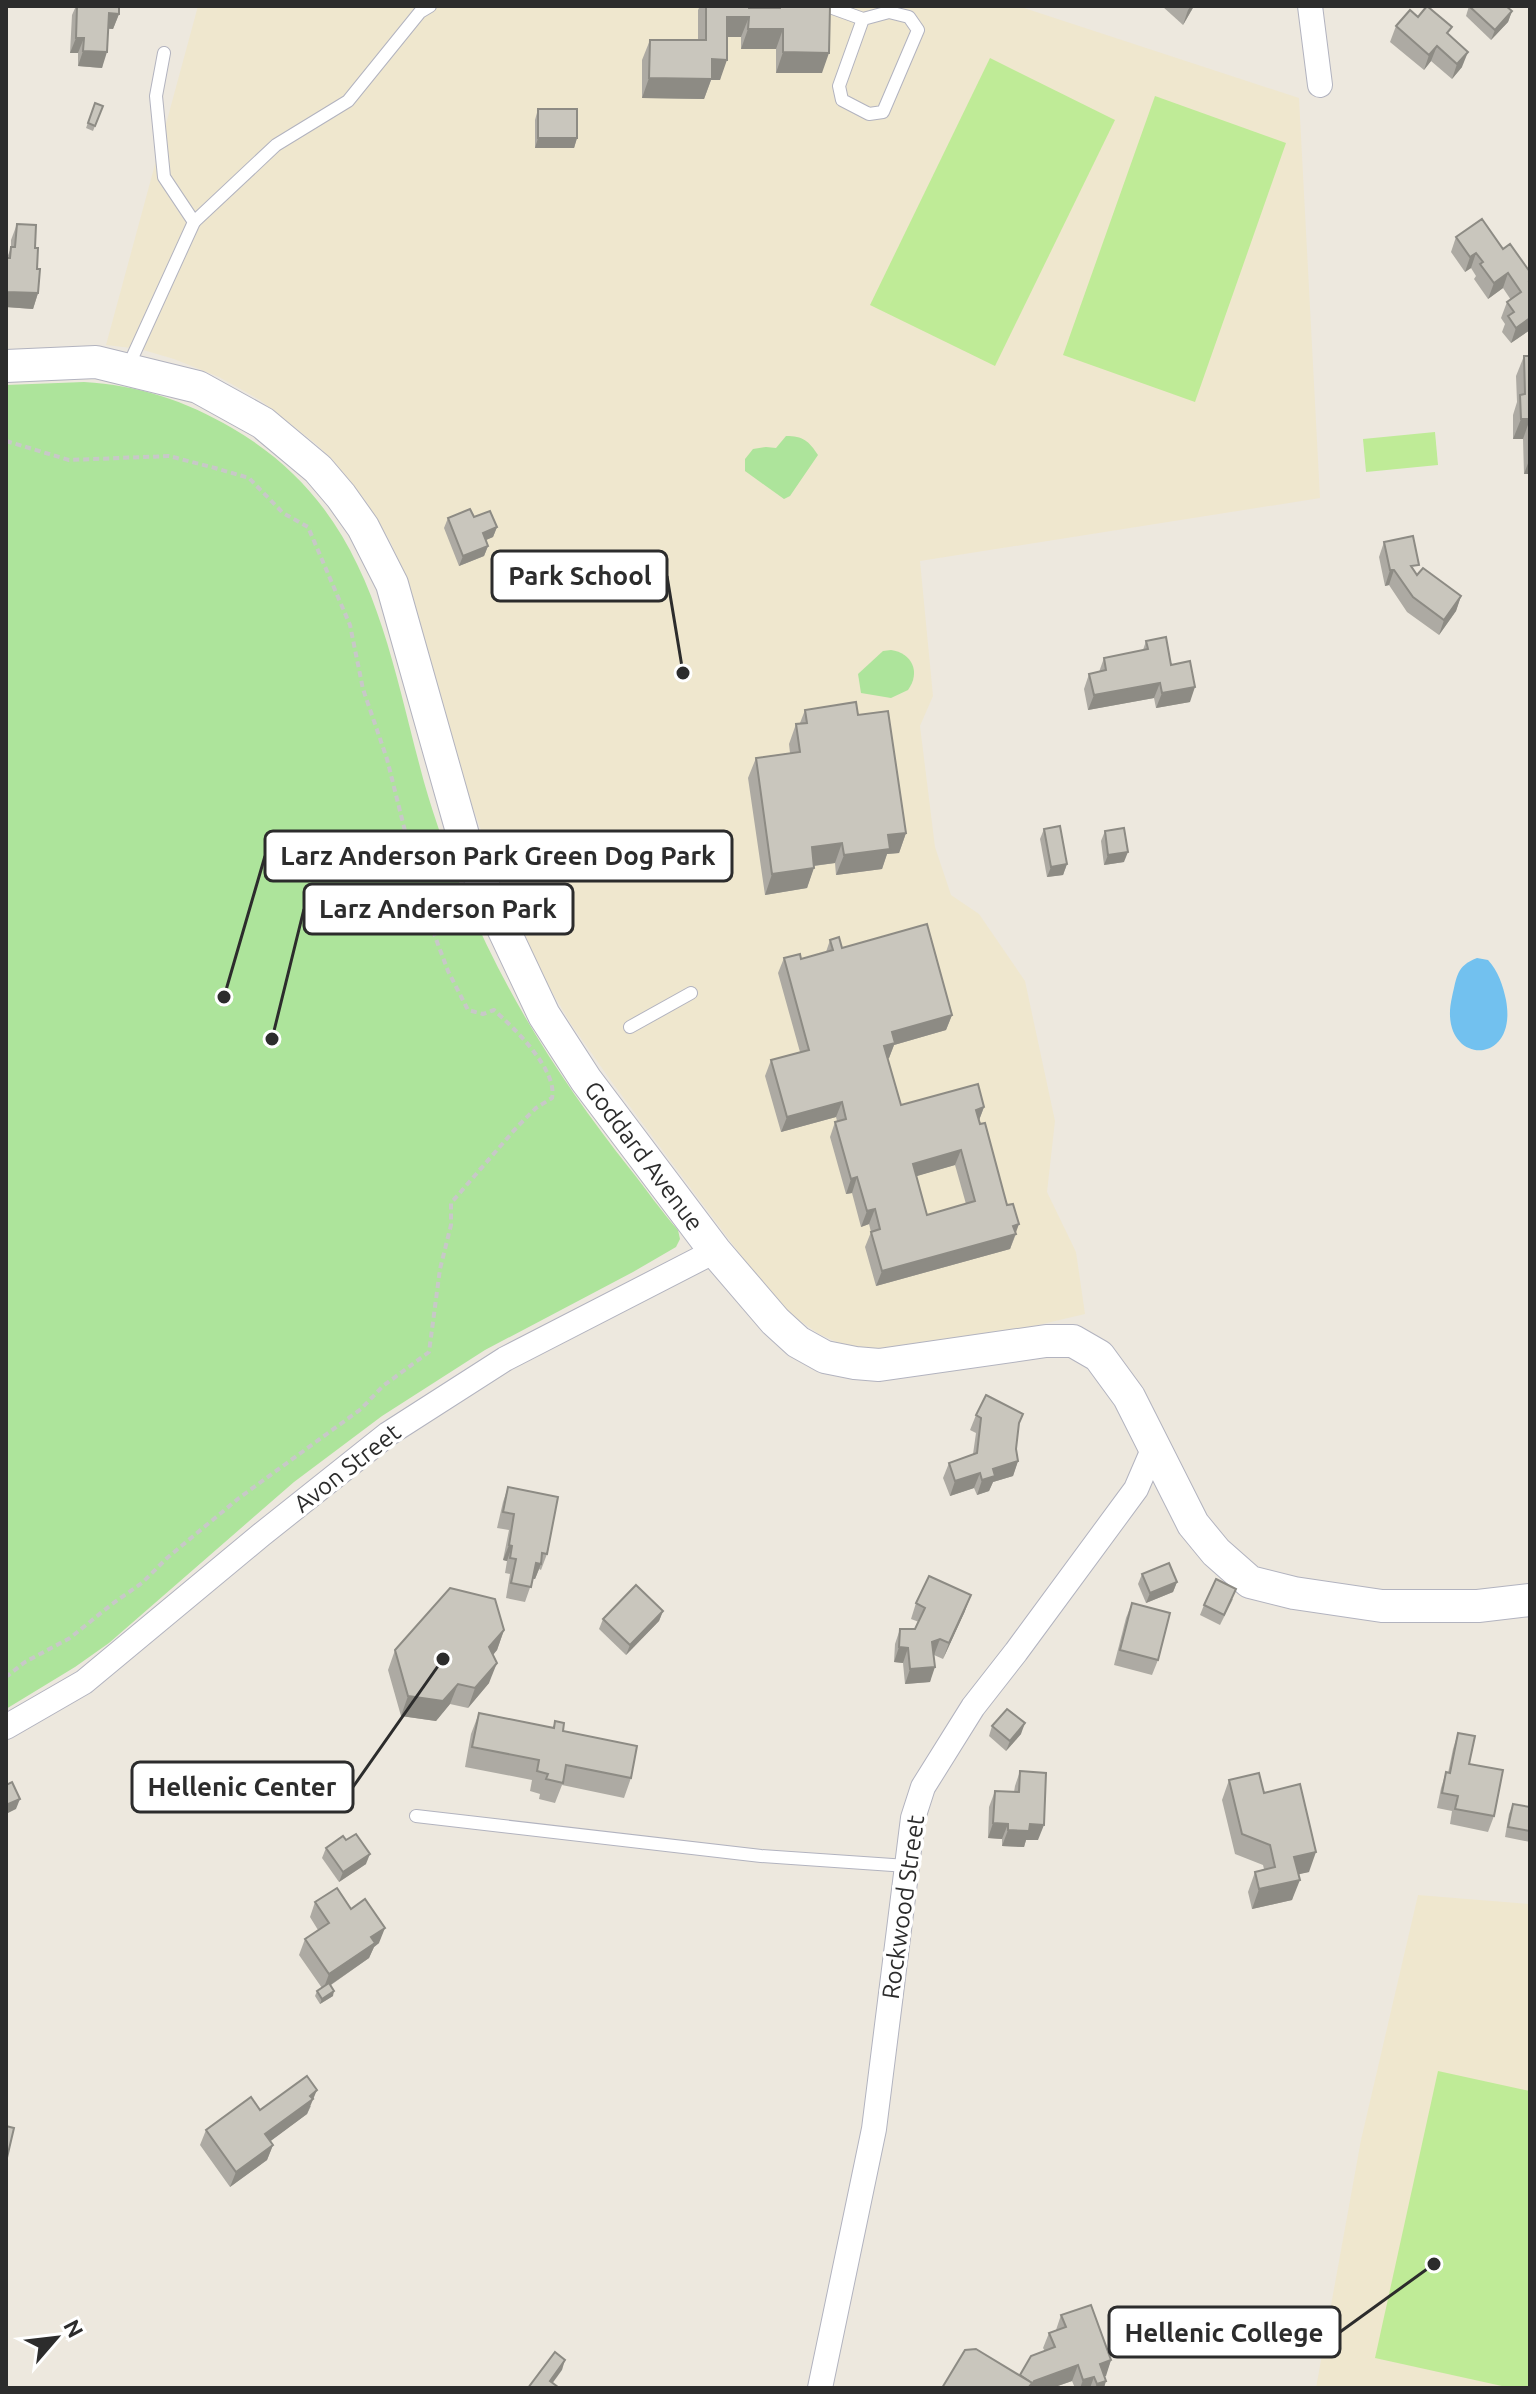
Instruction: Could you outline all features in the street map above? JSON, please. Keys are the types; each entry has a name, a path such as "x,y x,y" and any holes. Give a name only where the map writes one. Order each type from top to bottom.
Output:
{"main road":[{"name":"Goddard Avenue","path":"6,366 96,362 198,387 263,423 318,469 341,496 363,527 392,584 463,835 485,890 544,1015 586,1080 715,1251 775,1321 798,1342 825,1357 879,1365 1046,1341 1073,1341 1099,1356 1129,1397 1193,1524 1216,1552 1250,1582 1294,1593 1382,1606 1478,1606 1530,1600"}],"street":[{"path":"1310,6 1320,85"},
{"name":"Avon Street","path":"6,1727 84,1682 388,1434 505,1359 715,1251"},
{"name":"Rockwood Street","path":"820,2388 874,2129 913,1818 923,1787 973,1707 1136,1489 1155,1445"}],"lane":[{"path":"127,369 194,222 276,145 348,101 420,12 430,6"},
{"path":"827,6 863,19 889,12 909,17 918,30 883,112 869,114 842,100 839,86 863,19"},
{"path":"164,53 156,96 164,177 194,222"},
{"path":"630,1027 691,993"},
{"path":"416,1816 761,1856 907,1866"}],"path":[{"path":"6,441 69,460 169,456 215,468 249,478 283,513 308,527 350,625 363,689 387,759 424,907 458,994 468,1010 483,1014 494,1010 509,1024 544,1065 554,1089 552,1098 536,1108 517,1127 451,1203 451,1225 440,1269 429,1352 383,1386 361,1409 239,1498 142,1583 70,1638 25,1662 6,1677"}],"shaded area":[{"path":"198,6 1018,6 1299,98 1320,498 920,561 933,696 920,726 935,847 951,895 979,914 1025,981 1055,1121 1047,1192 1076,1252 1085,1314 966,1342 874,1349 845,1346 819,1334 789,1313 754,1273 611,1081 571,1024 539,970 510,910 466,789 409,585 390,541 365,500 333,460 260,400 219,377 174,359 140,349 106,345"},
{"path":"1418,1895 1530,1904 1530,2388 1316,2388 1361,2140"}],"green space":[{"path":"990,58 1115,120 995,366 870,305"},
{"path":"1155,96 1286,143 1195,402 1063,355"},
{"path":"84,382 142,391 197,410 232,428 278,460 315,497 343,538 366,582 383,630 433,811 481,933 518,1004 559,1072 678,1230 680,1239 676,1247 485,1350 382,1416 294,1482 109,1643 6,1709 6,385"},
{"path":"1435,432 1438,465 1366,472 1363,439"},
{"path":"786,436 805,440 818,455 790,496 784,499 745,471 745,459 753,449 776,448"},
{"path":"891,650 904,655 912,664 914,677 908,690 891,698 861,693 858,674 883,651"},
{"path":"1438,2071 1530,2091 1530,2388 1511,2388 1375,2358"}],"water":[{"path":"1477,958 1488,960 1500,978 1506,1000 1507,1023 1501,1039 1490,1048 1478,1050 1465,1046 1456,1036 1450,1020 1458,973"}],"building":[{"path":"77,6 119,6 119,14 109,13 107,52 83,51 84,38 76,38"},
{"path":"706,6 830,6 829,53 783,52 783,29 748,29 749,17 727,17 727,60 712,59 712,79 649,78 650,40 706,40"},
{"path":"1427,6 1452,27 1447,33 1468,52 1457,64 1437,46 1429,55 1396,26 1410,10 1418,17"},
{"path":"1469,6 1506,6 1512,11 1495,30"},
{"path":"95,103 103,106 95,126 88,123"},
{"path":"538,109 577,109 577,138 538,138"},
{"path":"1482,219 1503,249 1510,244 1530,272 1530,318 1516,328 1508,316 1514,312 1507,302 1521,292 1508,273 1494,283 1476,253 1470,257 1456,237"},
{"path":"17,224 36,225 35,248 38,248 37,269 40,269 38,293 6,292 7,258 10,258 11,247 15,247"},
{"path":"1524,356 1530,356 1530,419 1521,419 1520,395 1525,394"},
{"path":"470,509 474,517 490,511 497,527 483,533 488,546 463,556 448,518"},
{"path":"1413,536 1419,565 1411,566 1417,575 1423,568 1461,596 1444,620 1413,597 1394,570 1390,570 1384,542"},
{"path":"1166,637 1171,665 1190,661 1195,687 1162,693 1160,683 1094,695 1089,674 1106,670 1104,658 1148,649 1146,641"},
{"path":"856,702 858,715 888,711 906,833 888,835 890,849 844,855 842,843 812,847 814,868 772,874 756,758 800,752 796,724 807,723 805,710"},
{"path":"1060,826 1067,864 1051,867 1044,829"},
{"path":"1124,828 1128,852 1108,855 1105,831"},
{"path":"927,924 952,1015 892,1032 895,1043 884,1046 901,1105 978,1084 984,1107 976,1110 980,1124 985,1123 1007,1205 1013,1204 1019,1224 1013,1226 1016,1234 882,1271 871,1232 880,1229 875,1209 867,1211 857,1177 851,1179 835,1122 846,1119 842,1102 787,1117 771,1060 809,1050 784,958 800,954 801,959 833,950 830,940 839,937 842,948","holes":["961,1150 975,1201 927,1215 913,1164"]},
{"path":"986,1395 1023,1414 1016,1449 1018,1461 993,1469 995,1476 982,1480 980,1473 955,1481 949,1463 977,1453 981,1418 976,1415"},
{"path":"508,1487 558,1497 547,1554 542,1553 541,1564 536,1563 531,1587 511,1583 516,1559 510,1558 512,1546 509,1545 514,1514 503,1512"},
{"path":"1169,1563 1177,1582 1150,1593 1142,1574"},
{"path":"929,1576 971,1595 949,1643 940,1639 932,1642 935,1667 910,1669 908,1648 899,1647 900,1629 915,1629 925,1608 916,1603"},
{"path":"1216,1579 1236,1589 1224,1615 1204,1605"},
{"path":"636,1585 663,1611 630,1645 603,1619"},
{"path":"450,1588 495,1599 504,1630 489,1647 497,1663 475,1688 458,1684 443,1701 408,1696 395,1650"},
{"path":"1132,1603 1170,1613 1158,1660 1120,1650"},
{"path":"1007,1709 1025,1723 1010,1741 992,1726"},
{"path":"479,1713 554,1728 555,1721 564,1723 563,1731 637,1746 631,1778 566,1765 563,1783 546,1779 548,1774 537,1771 539,1760 472,1747"},
{"path":"1458,1733 1475,1736 1469,1764 1503,1770 1494,1816 1455,1809 1458,1796 1442,1793 1446,1772 1450,1773"},
{"path":"1020,1771 1046,1773 1044,1825 1030,1824 1029,1831 1008,1830 1008,1824 993,1823 995,1791 1019,1792"},
{"path":"1259,1773 1264,1793 1300,1784 1316,1852 1294,1857 1300,1880 1259,1889 1255,1872 1275,1867 1270,1845 1242,1834 1229,1780"},
{"path":"12,1782 20,1799 6,1805 6,1785"},
{"path":"1513,1804 1530,1807 1530,1831 1508,1827"},
{"path":"356,1834 370,1854 343,1872 326,1848 343,1836 346,1840"},
{"path":"337,1888 351,1909 365,1899 385,1928 371,1937 375,1943 329,1974 305,1939 329,1923 315,1902"},
{"path":"329,1983 334,1991 322,1999 317,1991"},
{"path":"307,2076 317,2090 310,2096 313,2099 265,2134 273,2145 236,2172 206,2130 251,2097 260,2110"},
{"path":"6,2126 14,2128 6,2162"},
{"path":"1091,2305 1111,2360 1100,2364 1106,2381 1097,2384 1094,2377 1083,2380 1078,2365 1034,2381 1030,2387 1032,2383 1020,2375 1031,2356 1055,2347 1049,2333 1066,2327 1061,2315"},
{"path":"976,2349 1032,2383 1028,2388 942,2388 965,2350"},
{"path":"555,2352 565,2360 550,2381 558,2387 528,2388"}],"place":[{"name":"Park School","path":"683,673"},
{"name":"Larz Anderson Park Green Dog Park","path":"224,997"},
{"name":"Larz Anderson Park","path":"272,1039"},
{"name":"Hellenic Center","path":"443,1659"},
{"name":"Hellenic College","path":"1434,2264"}]}
